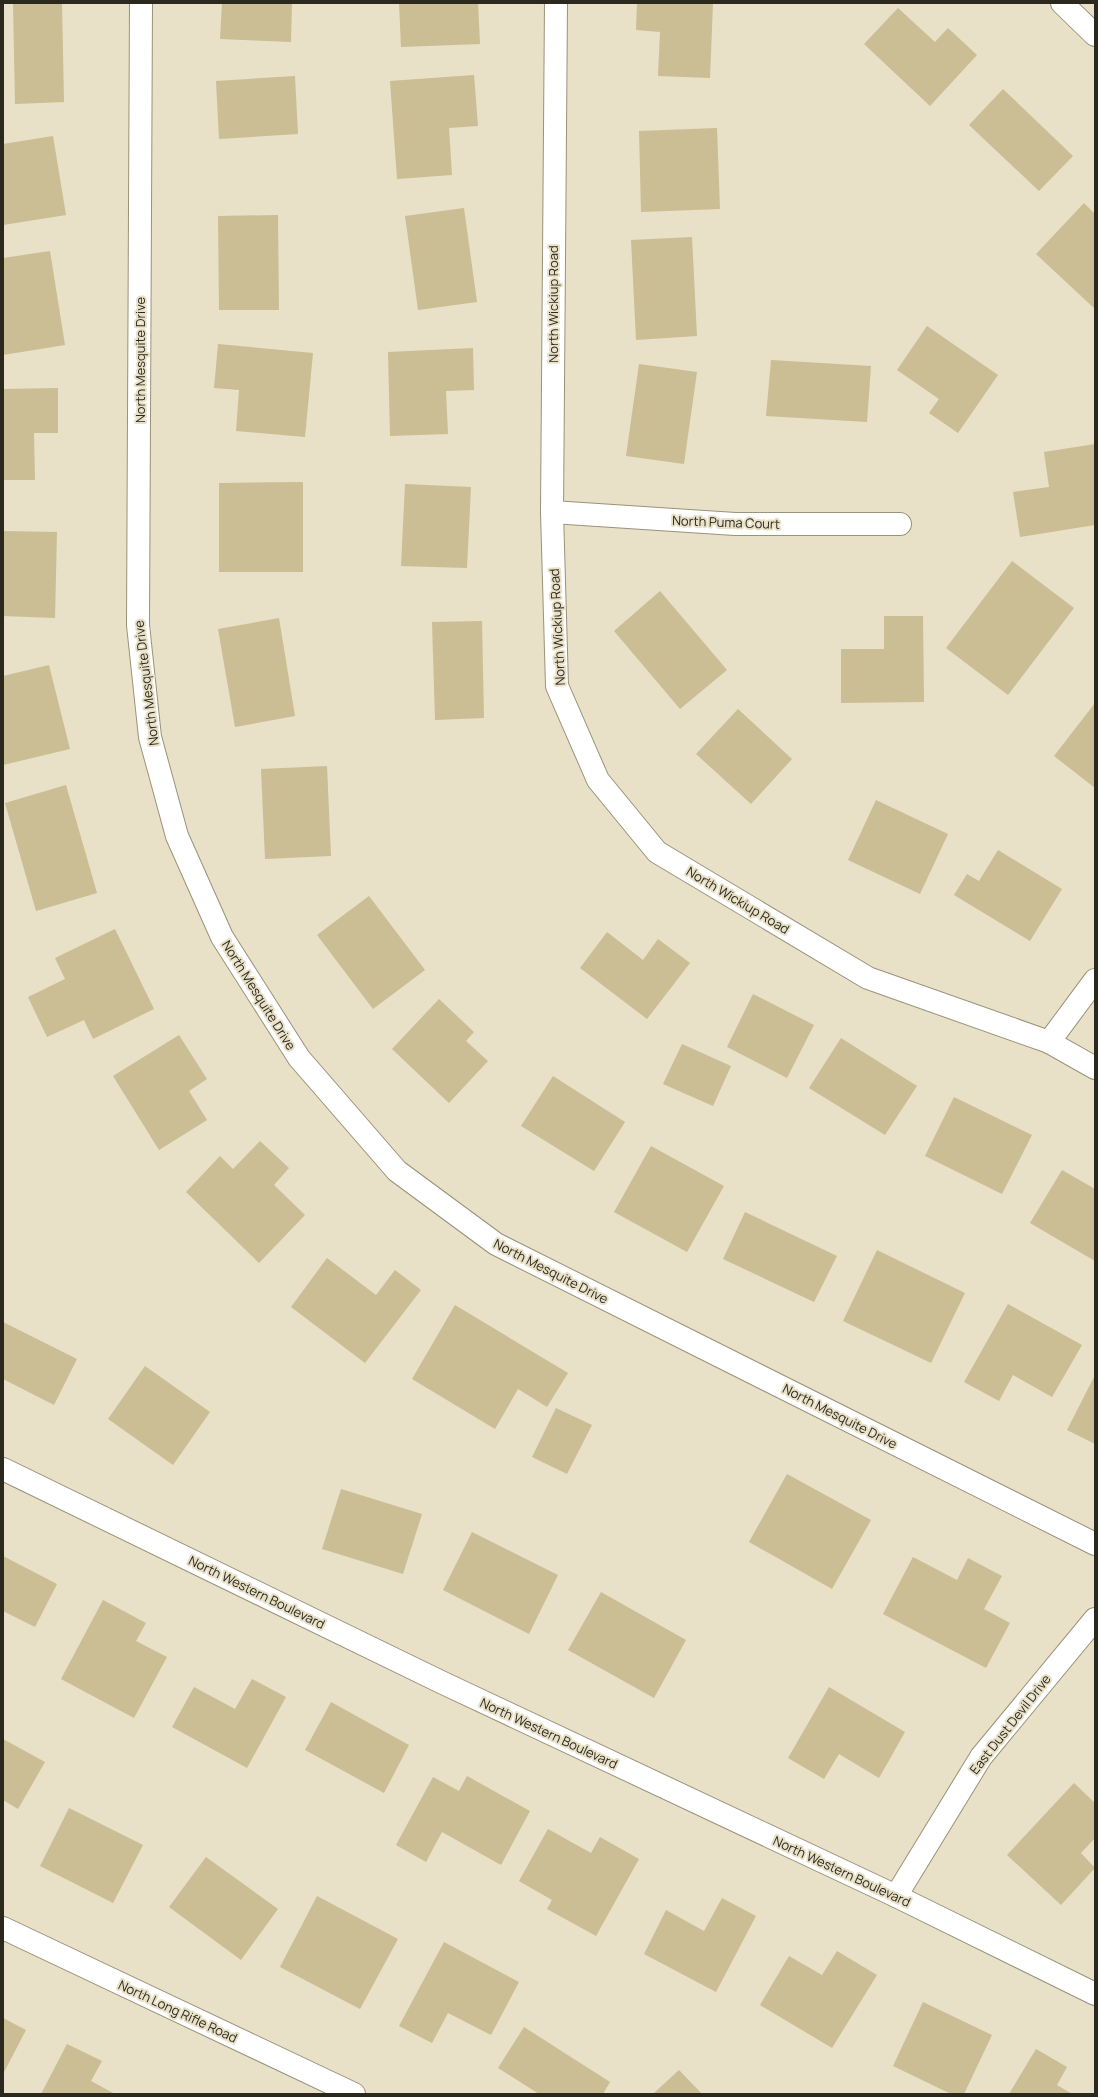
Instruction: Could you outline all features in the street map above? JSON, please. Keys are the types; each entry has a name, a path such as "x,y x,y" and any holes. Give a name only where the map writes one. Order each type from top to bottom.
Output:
{"street":[{"name":"North Mesquite Drive","path":"141,3 138,625 150,737 177,836 222,937 299,1058 397,1171 496,1244 1095,1544"},
{"name":"North Wickiup Road","path":"556,3 552,512 558,686 598,780 657,852 868,978 1049,1042 1095,1068"},
{"path":"1062,3 1095,35"},
{"name":"North Puma Court","path":"552,512 735,524 900,524"},
{"path":"1049,1042 1095,980"},
{"name":"North Western Boulevard","path":"3,1469 441,1682 896,1896 1095,1994"},
{"name":"East Dust Devil Drive","path":"896,1896 981,1757 1095,1619"},
{"name":"North Long Rifle Road","path":"3,1928 354,2094"}],"building":[{"path":"13,3 62,3 64,102 15,104"},
{"path":"222,3 292,3 291,42 220,39"},
{"path":"399,3 478,3 480,44 401,47"},
{"path":"637,3 713,3 710,78 658,76 660,32 636,30"},
{"path":"898,8 935,42 948,28 977,55 930,106 864,44"},
{"path":"474,75 478,126 449,128 452,175 397,179 390,81"},
{"path":"295,76 298,134 219,139 216,81"},
{"path":"1003,89 1073,156 1039,191 969,125"},
{"path":"717,128 720,209 641,212 639,131"},
{"path":"53,136 66,215 3,225 3,144"},
{"path":"1084,203 1095,214 1095,309 1036,254"},
{"path":"464,208 477,302 418,310 405,216"},
{"path":"278,215 279,310 219,310 218,216"},
{"path":"692,237 697,336 636,340 631,240"},
{"path":"50,251 65,345 3,355 3,258"},
{"path":"927,326 998,375 958,433 929,413 939,399 897,370"},
{"path":"218,344 313,353 305,437 236,431 239,390 214,388"},
{"path":"473,348 474,390 446,391 448,434 390,436 388,352"},
{"path":"771,360 871,366 867,422 766,416"},
{"path":"639,364 697,372 684,464 626,456"},
{"path":"58,388 58,433 34,433 35,480 3,480 3,389"},
{"path":"1095,444 1095,525 1020,537 1013,492 1049,487 1044,452"},
{"path":"303,482 303,572 219,572 219,483"},
{"path":"405,484 471,487 467,568 401,566"},
{"path":"3,531 57,532 55,618 3,616"},
{"path":"1012,561 1074,608 1008,695 946,648"},
{"path":"660,591 727,670 680,709 614,631"},
{"path":"884,616 923,616 924,702 841,703 841,649 884,649"},
{"path":"279,618 295,716 235,727 218,629"},
{"path":"482,621 484,718 435,720 432,622"},
{"path":"49,665 70,749 3,765 3,676"},
{"path":"1095,703 1095,788 1054,756"},
{"path":"738,709 792,759 751,804 696,754"},
{"path":"327,766 331,856 265,859 261,769"},
{"path":"66,785 97,893 36,911 5,803"},
{"path":"876,800 948,834 920,894 848,860"},
{"path":"998,850 1062,889 1030,941 954,895 967,874 979,881"},
{"path":"369,896 425,970 373,1009 317,935"},
{"path":"115,929 154,1009 93,1039 84,1020 47,1037 28,997 65,979 55,958"},
{"path":"607,932 643,960 658,939 690,963 647,1019 580,968"},
{"path":"753,994 814,1025 787,1078 727,1047"},
{"path":"439,999 474,1032 466,1041 488,1061 449,1103 392,1049"},
{"path":"179,1035 207,1079 189,1091 207,1120 159,1150 113,1076"},
{"path":"841,1038 917,1086 885,1135 809,1088"},
{"path":"682,1044 731,1066 713,1106 663,1084"},
{"path":"553,1076 625,1122 594,1171 521,1126"},
{"path":"954,1097 1032,1135 1002,1194 925,1156"},
{"path":"260,1141 289,1168 274,1185 305,1215 259,1263 186,1192 220,1156 233,1169"},
{"path":"651,1146 724,1186 687,1252 614,1212"},
{"path":"1062,1170 1095,1189 1095,1261 1030,1223"},
{"path":"745,1212 837,1256 814,1302 723,1259"},
{"path":"877,1250 965,1293 931,1363 843,1321"},
{"path":"327,1258 376,1295 395,1270 421,1290 365,1363 291,1307"},
{"path":"1008,1304 1082,1345 1052,1397 1013,1375 999,1401 964,1382"},
{"path":"455,1305 568,1373 547,1407 518,1389 495,1429 412,1379"},
{"path":"3,1322 77,1359 54,1405 3,1379"},
{"path":"145,1366 210,1412 173,1465 108,1419"},
{"path":"1095,1375 1095,1444 1067,1430"},
{"path":"556,1408 592,1425 567,1474 532,1457"},
{"path":"787,1474 871,1520 832,1589 749,1542"},
{"path":"341,1489 422,1514 403,1574 322,1549"},
{"path":"472,1532 558,1575 529,1634 443,1590"},
{"path":"3,1556 57,1584 35,1627 3,1611"},
{"path":"913,1557 957,1580 968,1558 1002,1576 984,1609 1010,1623 986,1668 883,1614"},
{"path":"601,1592 686,1640 654,1698 568,1650"},
{"path":"103,1600 146,1623 136,1641 167,1657 134,1718 61,1679"},
{"path":"252,1679 286,1697 247,1768 172,1727 194,1687 235,1709"},
{"path":"829,1687 905,1732 879,1778 839,1754 824,1779 788,1758"},
{"path":"331,1702 409,1745 384,1793 305,1750"},
{"path":"3,1739 45,1762 18,1809 3,1800"},
{"path":"467,1776 530,1811 501,1865 442,1832 426,1862 396,1845 433,1777 459,1791"},
{"path":"1074,1783 1095,1803 1095,1838 1081,1853 1095,1868 1061,1905 1007,1855"},
{"path":"69,1808 143,1845 113,1903 40,1866"},
{"path":"548,1829 591,1853 600,1837 639,1859 596,1936 547,1909 552,1900 519,1881"},
{"path":"206,1857 278,1909 241,1960 169,1907"},
{"path":"317,1896 398,1939 360,2009 280,1967"},
{"path":"722,1898 756,1916 716,1992 644,1954 666,1910 704,1931"},
{"path":"444,1942 519,1982 491,2035 448,2013 432,2043 399,2026"},
{"path":"837,1951 877,1975 832,2048 760,2005 789,1956 822,1975"},
{"path":"923,2002 992,2035 964,2094 951,2094 893,2066"},
{"path":"3,2018 26,2030 3,2074"},
{"path":"524,2027 610,2082 603,2094 539,2094 498,2068"},
{"path":"67,2044 102,2061 91,2081 115,2094 41,2094"},
{"path":"1036,2049 1067,2067 1057,2085 1072,2094 1009,2094"},
{"path":"679,2070 702,2094 653,2094"}]}
